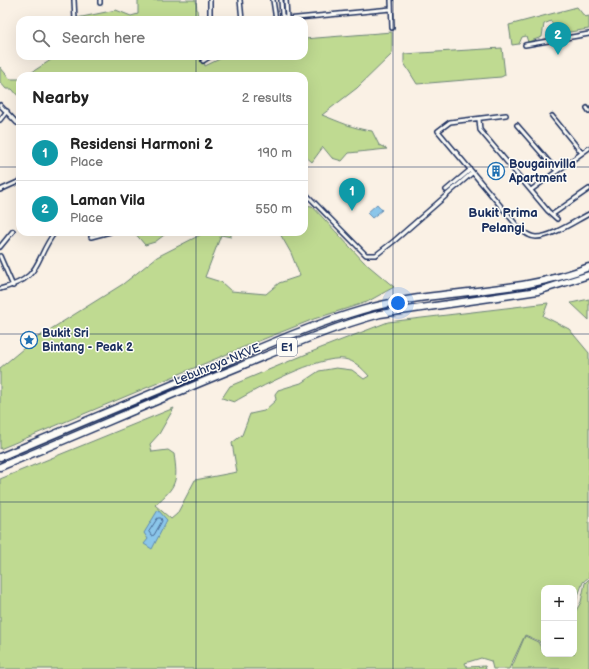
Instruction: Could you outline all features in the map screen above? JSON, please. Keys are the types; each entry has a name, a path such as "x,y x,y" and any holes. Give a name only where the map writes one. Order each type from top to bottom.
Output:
{"highway":[{"name":"Lebuhraya NKVE","path":"0,457 213,367 347,315 379,305 516,286 561,276 589,267"},
{"name":"Lebuhraya NKVE","path":"0,467 189,387 315,336 359,320 380,314 538,291 589,275"}],"street":[{"path":"74,0 75,16"},
{"path":"210,0 210,16"},
{"path":"240,0 242,16"},
{"path":"274,0 276,16"},
{"path":"281,0 282,14 284,16"},
{"path":"286,0 287,16"},
{"path":"391,0 392,28"},
{"path":"308,17 391,9"},
{"path":"525,45 589,34"},
{"path":"0,105 16,122"},
{"path":"0,120 7,111"},
{"path":"506,115 450,122 438,130 519,228 529,236 544,236 589,214"},
{"path":"552,116 582,152"},
{"path":"479,119 480,130 548,211 557,219"},
{"path":"517,125 557,171"},
{"path":"531,190 589,148"},
{"path":"446,190 471,171"},
{"path":"308,196 366,255 372,256 376,255 394,241 471,171"},
{"path":"0,190 16,183"},
{"path":"553,214 589,189"},
{"path":"0,248 13,232"},
{"path":"0,289 13,286 23,280 35,269 53,236"},
{"path":"0,256 13,286"}],"green space":[{"path":"138,0 196,0 198,16 131,16 138,14"},
{"path":"577,7 585,17 589,16 589,29 557,34 551,21 544,24 542,37 528,42 526,36 522,37 519,44 512,45 509,25"},
{"path":"116,10 131,16 87,16"},
{"path":"392,32 392,54 357,88 322,115 352,127 372,131 379,145 387,149 349,153 342,161 332,158 323,147 312,162 308,158 308,72 32,72 51,60 204,60 205,66 218,60 308,60 308,39"},
{"path":"502,48 505,75 501,77 417,84 404,63 404,54"},
{"path":"0,67 10,79 16,79 16,94 12,89 6,89 0,82"},
{"path":"308,206 312,206 364,262 394,287 367,302 314,319 244,347 0,449 0,368 35,339 123,284 157,257 198,236 221,236 205,277 221,282 231,291 266,294 279,283 300,276 291,253 281,236 308,236"},
{"path":"137,236 163,236 155,242 145,245"},
{"path":"589,299 589,320 571,303"},
{"path":"548,303 543,316 569,329 589,353 589,577 583,582 577,599 577,585 541,585 541,645 539,641 525,635 509,669 493,669 491,661 481,658 465,663 467,667 485,666 486,669 0,669 0,479 174,408 159,434 150,444 152,452 168,450 174,454 176,477 172,488 155,505 171,519 177,514 195,480 237,472 232,443 242,435 250,414 264,411 276,400 275,394 278,390 301,383 319,371 336,368 352,370 364,379 369,376 352,361 333,359 304,367 257,389 234,402 222,398 230,386 388,322"},
{"path":"589,579 589,669 511,669 525,636 538,642 541,648 541,657 577,657 577,609 581,602 585,583"}],"water":[{"path":"377,204 382,210 372,218 367,213"},
{"path":"158,510 167,520 152,549 144,544 148,539 144,533"}],"place":[{"name":"Laman Vila","path":"558,55"},
{"name":"Bougainvilla Apartment","path":"496,171"},
{"name":"Residensi Harmoni 2","path":"352,211"},
{"name":"Bukit Sri Bintang - Peak 2","path":"29,340"}],"district":[{"name":"Bukit Prima Pelangi","path":"503,220"}]}
